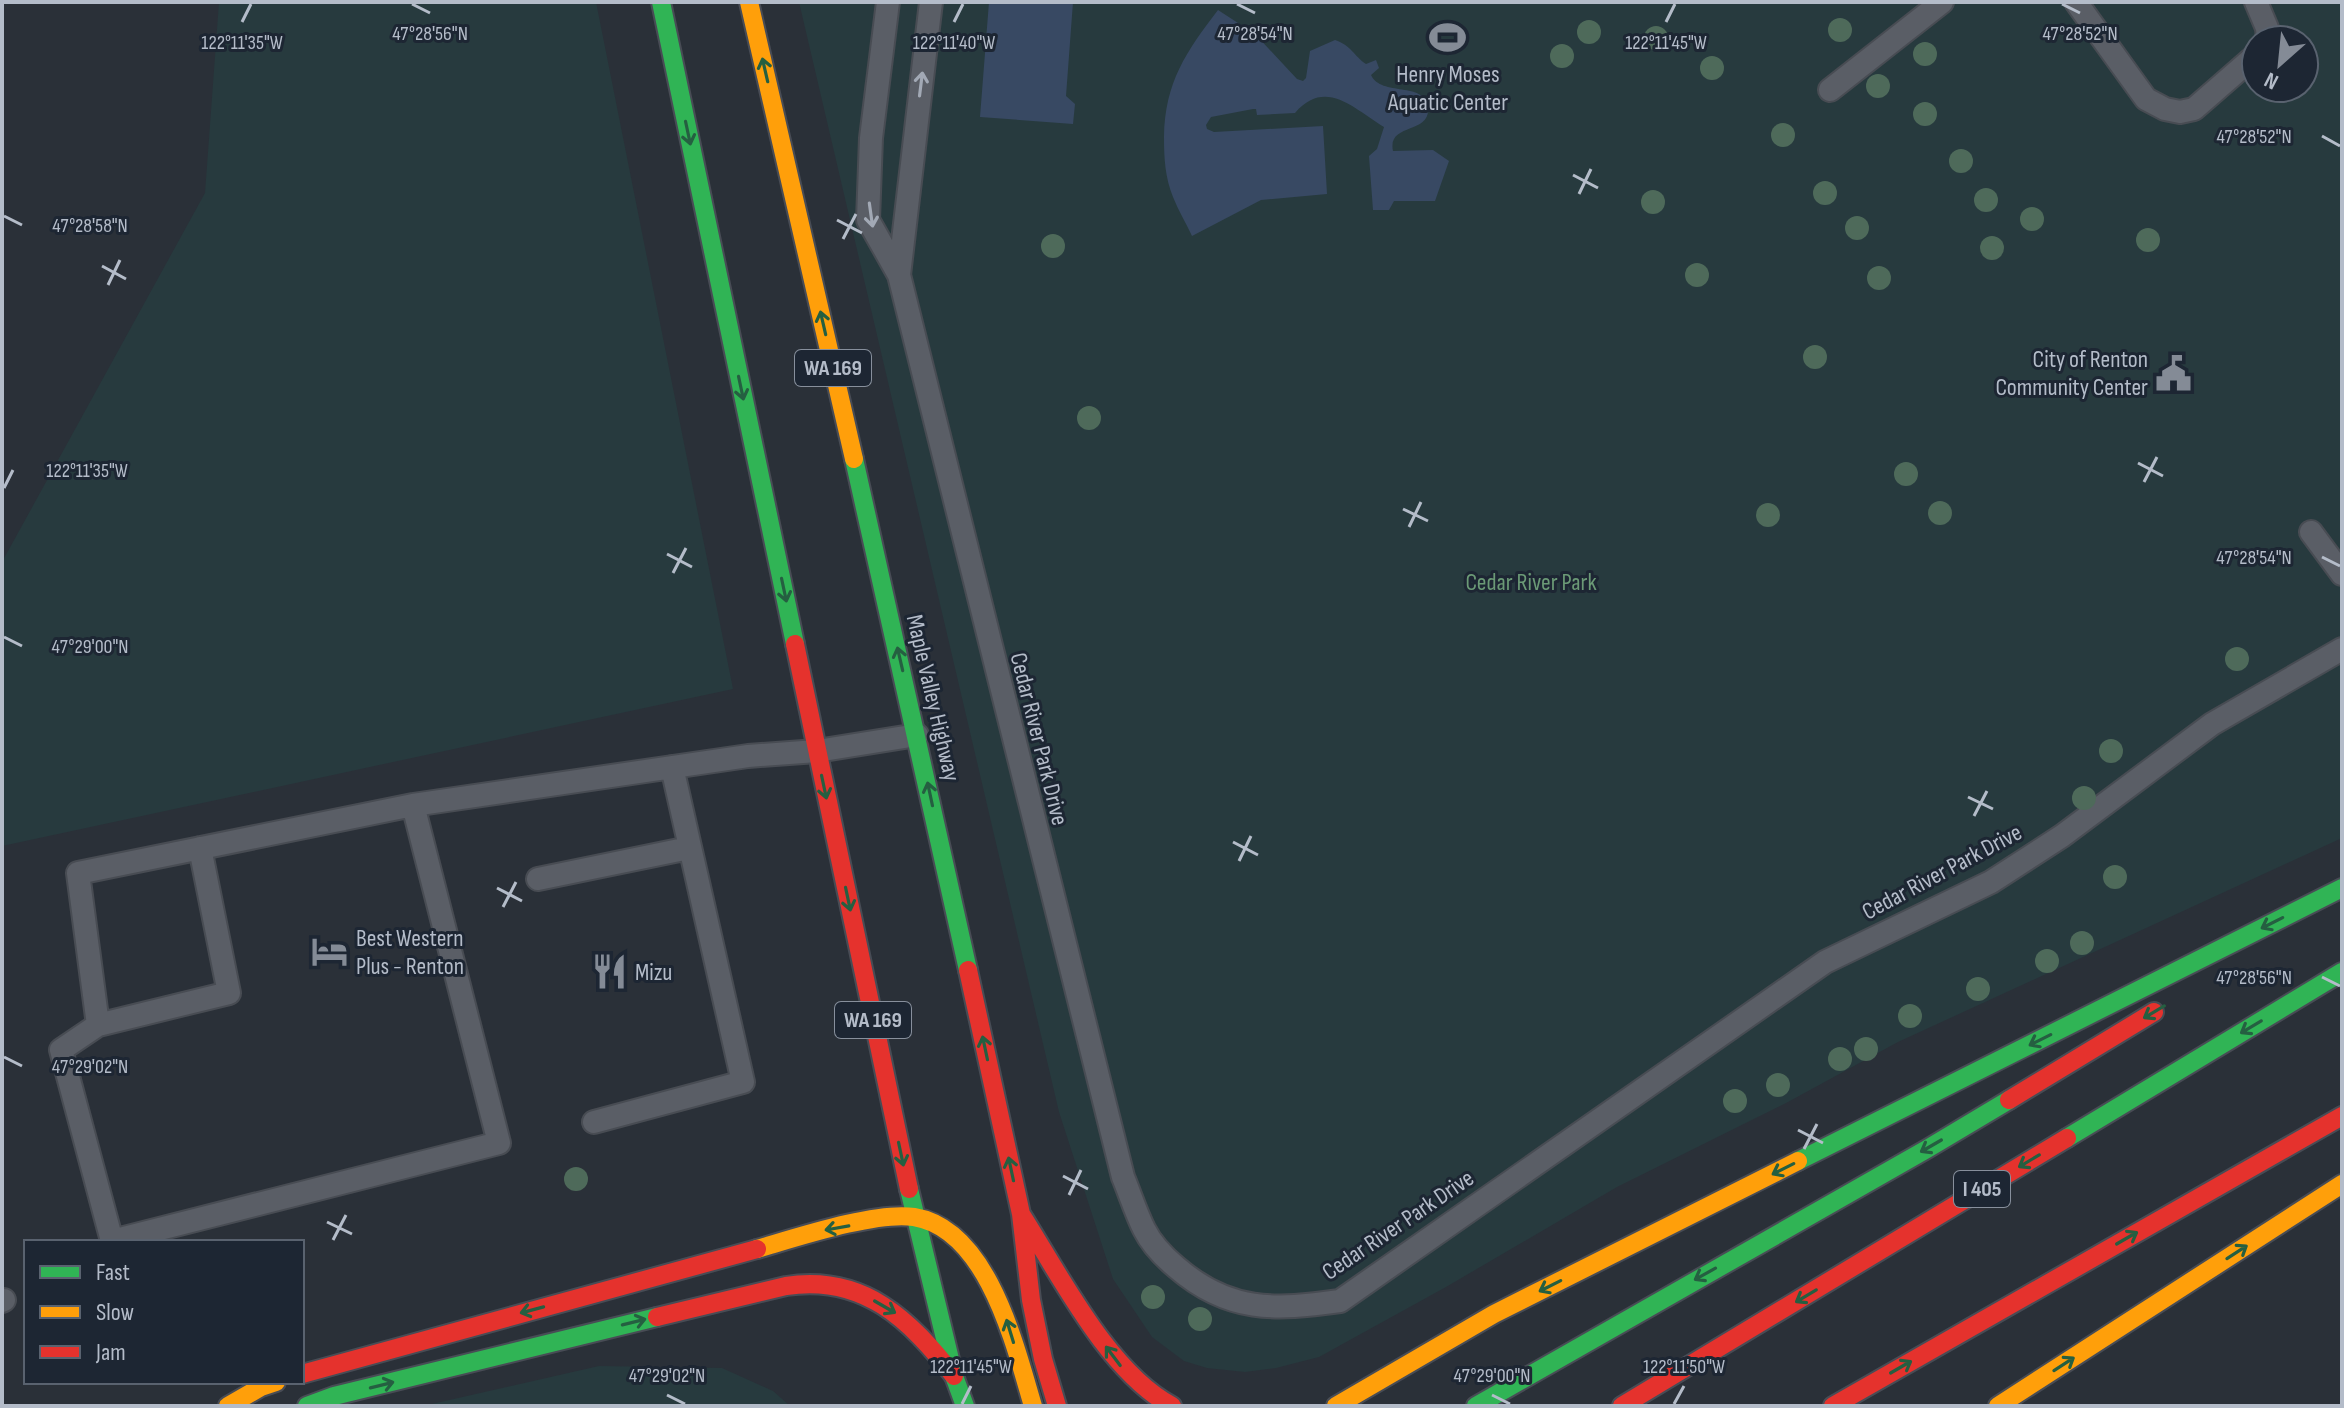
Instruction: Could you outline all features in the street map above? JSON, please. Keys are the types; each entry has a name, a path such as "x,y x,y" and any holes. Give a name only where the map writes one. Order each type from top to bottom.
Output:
{"main road":[{"name":"WA 169","path":"661,2 915,1217 954,1376 965,1406"},
{"name":"Maple Valley Highway","path":"749,2 917,735 1021,1214 1031,1300 1043,1359 1057,1406"},
{"path":"1336,1406 1494,1314 2342,888"},
{"path":"2265,947 2342,902"},
{"name":"I 405","path":"1622,1406 2342,972"},
{"path":"1476,1406 1927,1149 2175,1000"},
{"path":"1833,1406 2342,1116"},
{"path":"1998,1406 2342,1184"},
{"path":"1021,1214 1112,1356 1153,1396 1172,1406"},
{"path":"304,1373 833,1228 915,1217 949,1229 985,1275 1005,1317 1033,1406"},
{"path":"307,1406 334,1396 765,1290 806,1284 842,1288 894,1311 921,1334 954,1376"},
{"path":"228,1406 270,1384"}],"lane":[{"name":"Cedar River Park Drive","path":"888,2 871,138 868,220 899,275 1123,1177 1145,1232 1165,1258 1191,1280 1215,1294 1246,1305 1287,1308 1340,1301 1825,962 1991,882 2062,836 2212,724 2342,649"},
{"name":"Cedar River Park Drive","path":"899,275 931,2"},
{"path":"1830,90 1942,2"},
{"path":"2076,2 2146,99 2165,109 2180,112 2194,109 2240,69"},
{"path":"2256,2 2265,24"},
{"path":"2311,532 2342,574"},
{"path":"98,1025 78,873 413,805 748,756 817,751 917,735"},
{"path":"594,1122 743,1082 672,767"},
{"path":"116,1240 499,1143 413,805"},
{"path":"112,1240 61,1050 98,1025 229,993 200,848"},
{"path":"538,879 689,848"}],"green space":[{"path":"219,2 596,2 733,689 2,846 2,562 205,193"},
{"name":"Cedar River Park","path":"799,2 2342,2 2342,838 1898,1042 1788,1102 1617,1187 1319,1357 1245,1372 1207,1368 1184,1361 1152,1337 1113,1279 1059,1112"},
{"path":"599,1366 722,1368 773,1391 790,1406 423,1406"}],"water":[{"path":"989,2 1073,2 1066,96 1075,104 1073,124 980,117"},
{"path":"1218,10 1255,34 1297,79 1303,81 1306,78 1310,51 1335,40 1366,64 1376,60 1379,68 1371,75 1376,82 1411,91 1425,99 1427,116 1417,126 1396,136 1393,151 1433,150 1449,161 1435,201 1394,201 1389,210 1373,210 1369,156 1377,149 1384,127 1340,100 1318,98 1295,113 1257,115 1256,109 1253,109 1211,117 1206,125 1214,132 1323,126 1327,194 1261,200 1192,236 1168,182 1164,152 1165,117 1179,69"}],"traffic: fast":[{"path":"661,2 795,644"},
{"path":"854,459 968,970"},
{"path":"1798,1161 2342,888"},
{"path":"2067,1138 2342,972"},
{"path":"1476,1406 2009,1100"},
{"path":"909,1189 954,1376 965,1406"},
{"path":"307,1406 334,1396 657,1317"}],"traffic: slow":[{"path":"749,2 854,459"},
{"path":"1336,1406 1494,1314 1798,1161"},
{"path":"1998,1406 2342,1184"},
{"path":"757,1249 879,1218 914,1217 940,1226 961,1243 979,1266 994,1294 1007,1323 1033,1406"},
{"path":"228,1406 270,1384"}],"traffic: jam":[{"path":"795,644 909,1189"},
{"path":"968,970 1021,1214 1031,1300 1043,1359 1057,1406"},
{"path":"2009,1100 2154,1012"},
{"path":"1833,1406 2342,1116"},
{"path":"1622,1406 2067,1138"},
{"path":"1021,1214 1069,1293 1106,1346 1127,1370 1172,1406"},
{"path":"304,1373 757,1249"},
{"path":"657,1317 786,1286 814,1284 839,1287 862,1294 902,1320 954,1376"}],"place":[{"name":"Henry Moses Aquatic Center","path":"1448,37"},
{"name":"City of Renton Community Center","path":"2174,373"},
{"name":"Best Western Plus - Renton","path":"330,952"},
{"name":"Mizu","path":"609,972"}]}
